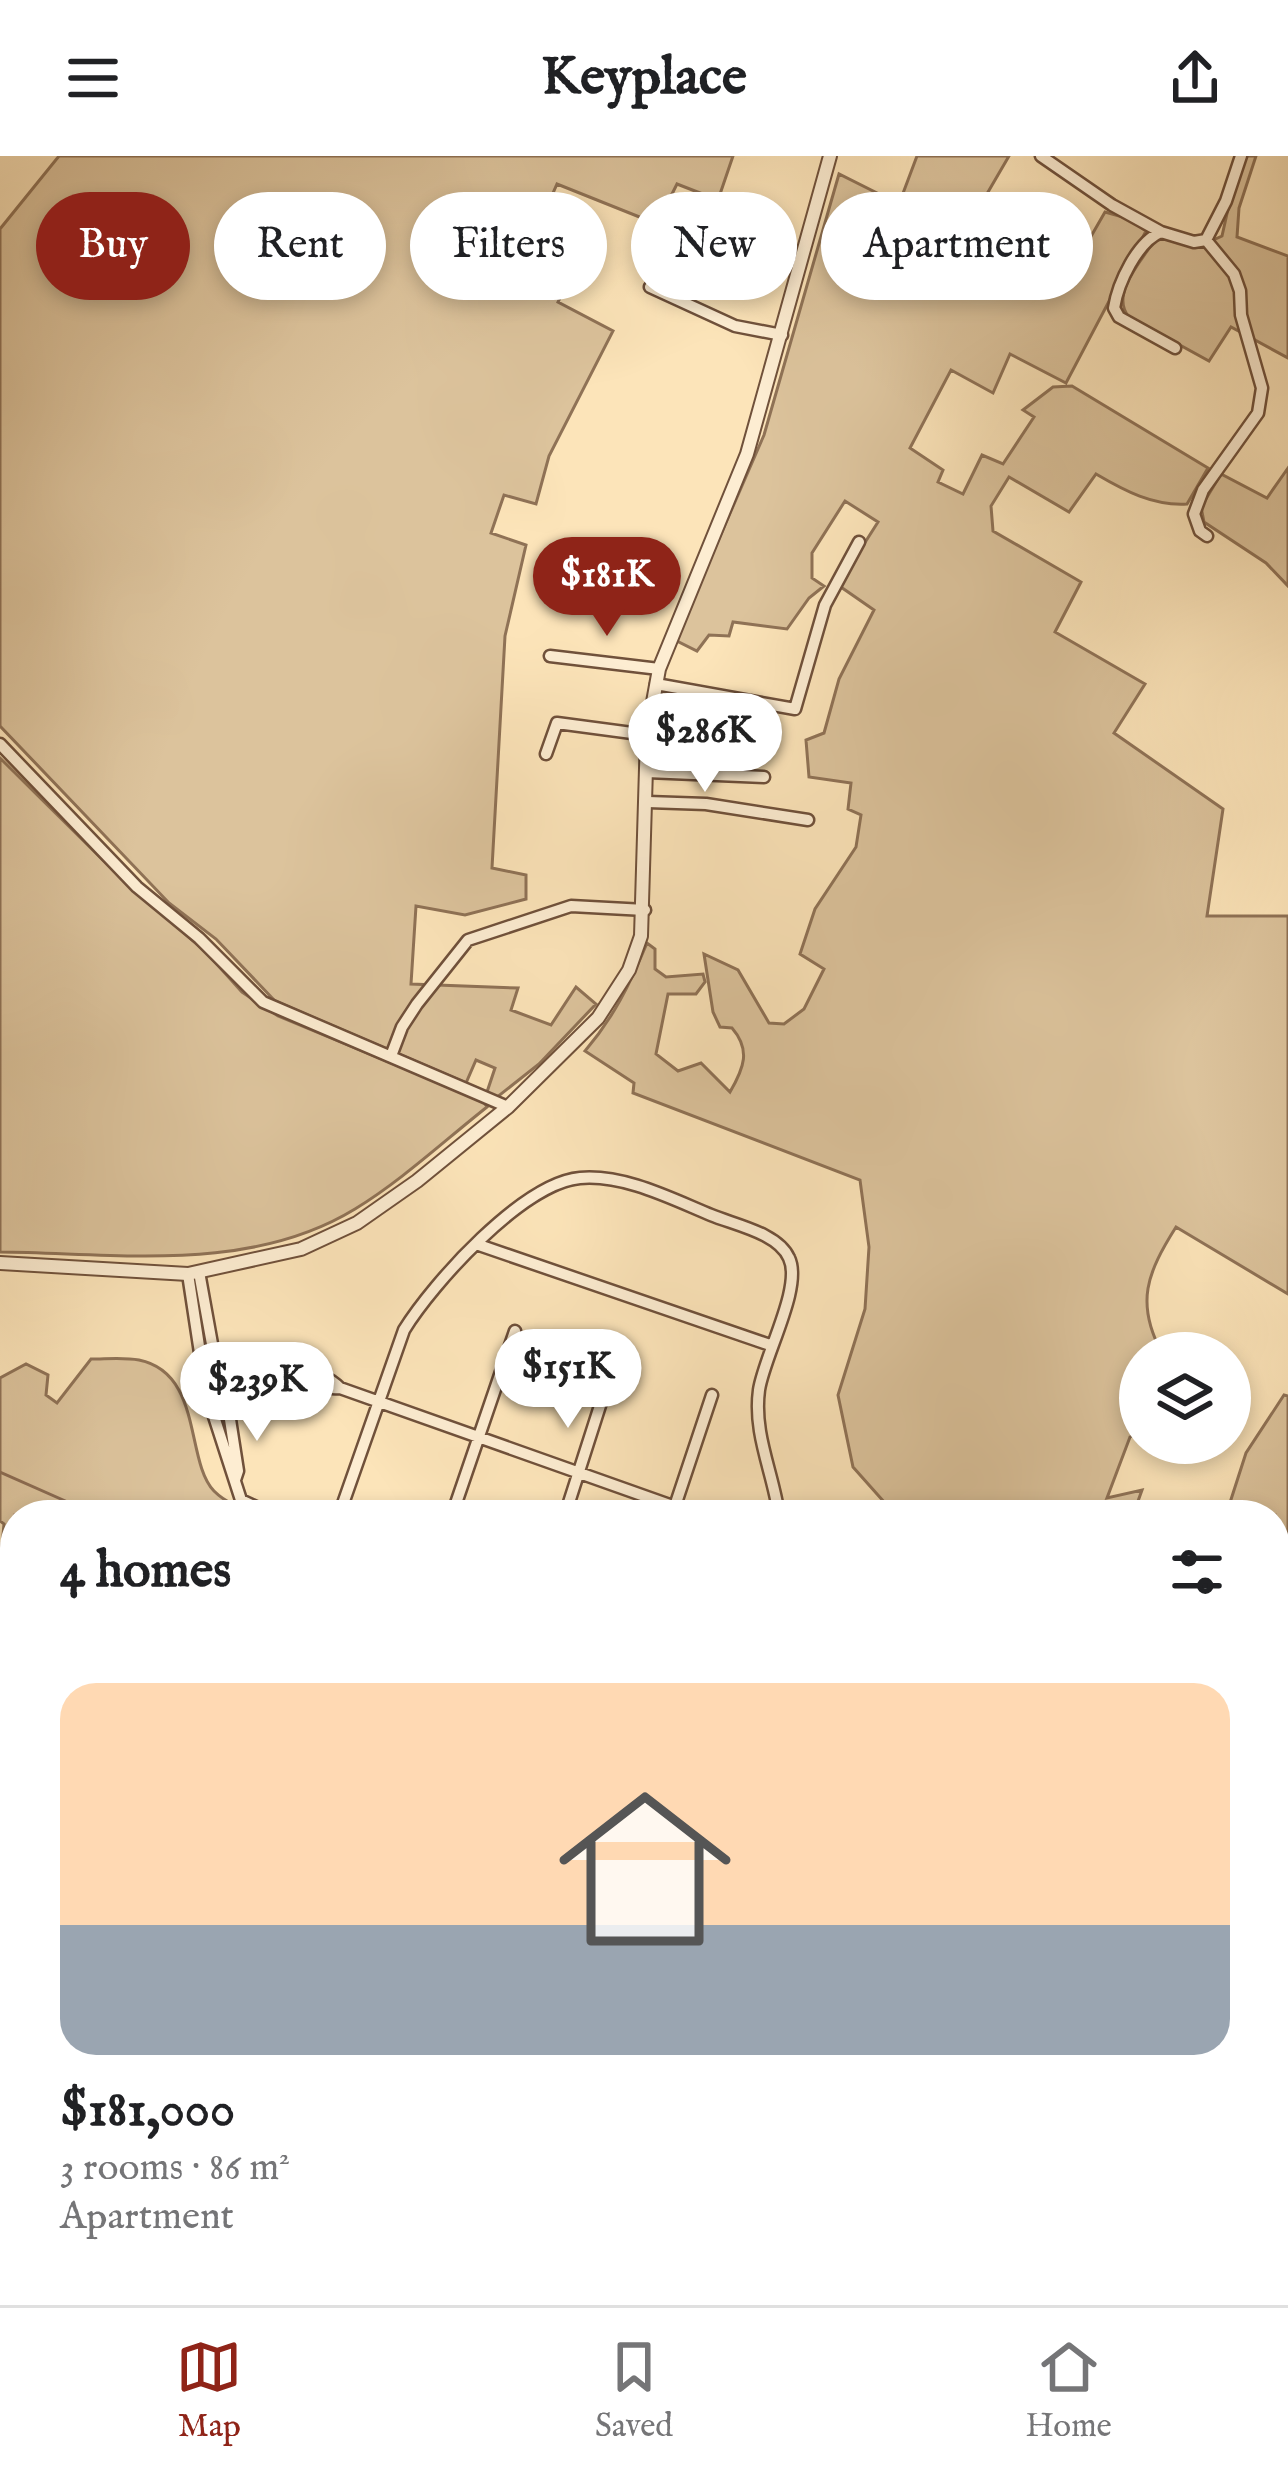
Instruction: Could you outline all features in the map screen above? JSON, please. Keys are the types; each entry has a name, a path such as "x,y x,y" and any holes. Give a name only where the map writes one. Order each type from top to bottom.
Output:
{"street":[{"path":"0,1263 193,1273 276,1257 358,1223 508,1106 561,1058 614,995 636,953 645,910 647,735 657,676 746,454 830,156"},
{"path":"1041,156 1161,232 1195,242 1206,240"},
{"path":"1206,240 1241,156"},
{"path":"1161,232 1152,236 1129,269 1114,308 1119,316 1175,348"},
{"path":"1206,240 1234,274 1262,388 1258,413 1203,490 1194,514 1207,536"},
{"path":"680,300 735,326 782,335"},
{"path":"550,656 795,709 825,605 860,542"},
{"path":"546,754 557,723 647,735"},
{"path":"0,744 137,887 199,938 263,1002 508,1106"},
{"path":"647,772 764,778"},
{"path":"648,802 706,804 808,820"},
{"path":"391,1056 409,1016 468,940 572,907 645,910"},
{"path":"344,1500 404,1330 434,1285 520,1207 568,1180 612,1180 769,1238 789,1256 793,1277 759,1390 758,1423 776,1500"},
{"path":"476,1244 770,1345"},
{"path":"193,1273 214,1355 231,1386 235,1480"},
{"path":"193,1273 205,1379 201,1393 210,1404 243,1500"},
{"path":"457,1500 514,1331"},
{"path":"570,1500 614,1362"},
{"path":"205,1379 213,1374 274,1377 340,1388 648,1500"},
{"path":"210,1404 274,1377"},
{"path":"676,1500 712,1395"}],"shaded area":[{"path":"59,156 733,156 721,192 698,192 677,184 673,192 631,192 631,214 607,204 607,192 577,192 557,184 554,192 410,192 410,300 559,300 613,331 549,456 536,504 504,495 491,533 526,545 505,636 492,868 526,875 526,899 465,915 416,906 411,984 518,988 511,1010 551,1025 576,987 596,1004 539,1064 496,1098 487,1092 495,1068 476,1060 466,1083 275,1001 216,939 169,903 0,726 0,229"},
{"path":"917,156 1009,156 988,192 904,192"},
{"path":"1245,156 1256,156 1239,208 1237,237 1288,256 1288,358 1231,327 1209,361 1129,317 1123,298 1130,277 1157,237 1198,247 1222,236 1237,169"},
{"path":"839,174 875,192 834,192"},
{"path":"1105,212 1130,219 1146,231 1066,383 1010,354 993,393 951,370 910,448 943,470 938,482 963,494 982,455 1003,464 1034,417 1023,410 1053,387 1072,386 1208,468 1187,504 1151,500 1096,474 1069,512 1009,477 991,506 993,531 1081,582 1055,632 1145,684 1114,733 1223,809 1207,916 1288,916 1288,1294 1176,1227 1148,1288 1153,1332 1119,1332 1120,1464 1107,1498 1142,1490 1138,1500 882,1500 853,1467 838,1395 865,1309 869,1247 860,1180 633,1093 634,1083 585,1051 620,1000 647,943 655,949 655,969 666,977 703,974 705,982 696,994 668,994 656,1054 678,1071 701,1063 730,1092 742,1067 742,1044 732,1028 720,1027 713,1012 704,954 738,970 769,1023 784,1024 804,1009 824,969 800,954 815,909 856,847 861,815 848,809 851,783 809,777 806,740 824,733 839,679 874,610 838,585 878,522 845,501 812,553 812,578 824,586 787,629 733,622 729,636 709,635 697,651 675,640 764,435 821,237 821,300 1093,300 1093,233"},
{"path":"1288,468 1288,586 1266,563 1204,522 1201,507 1221,474 1267,498"},
{"path":"0,758 121,878 206,952 242,992 278,1016 483,1101 487,1107 355,1209 314,1230 271,1243 182,1255 0,1252"},
{"path":"91,1359 133,1359 159,1368 183,1399 205,1477 226,1500 0,1500 0,1378 26,1364 48,1375 46,1395 57,1403"},
{"path":"1284,1395 1288,1396 1288,1500 1231,1500 1242,1464 1251,1464 1251,1445"}],"waterway":[{"path":"0,1472 63,1500"}]}
